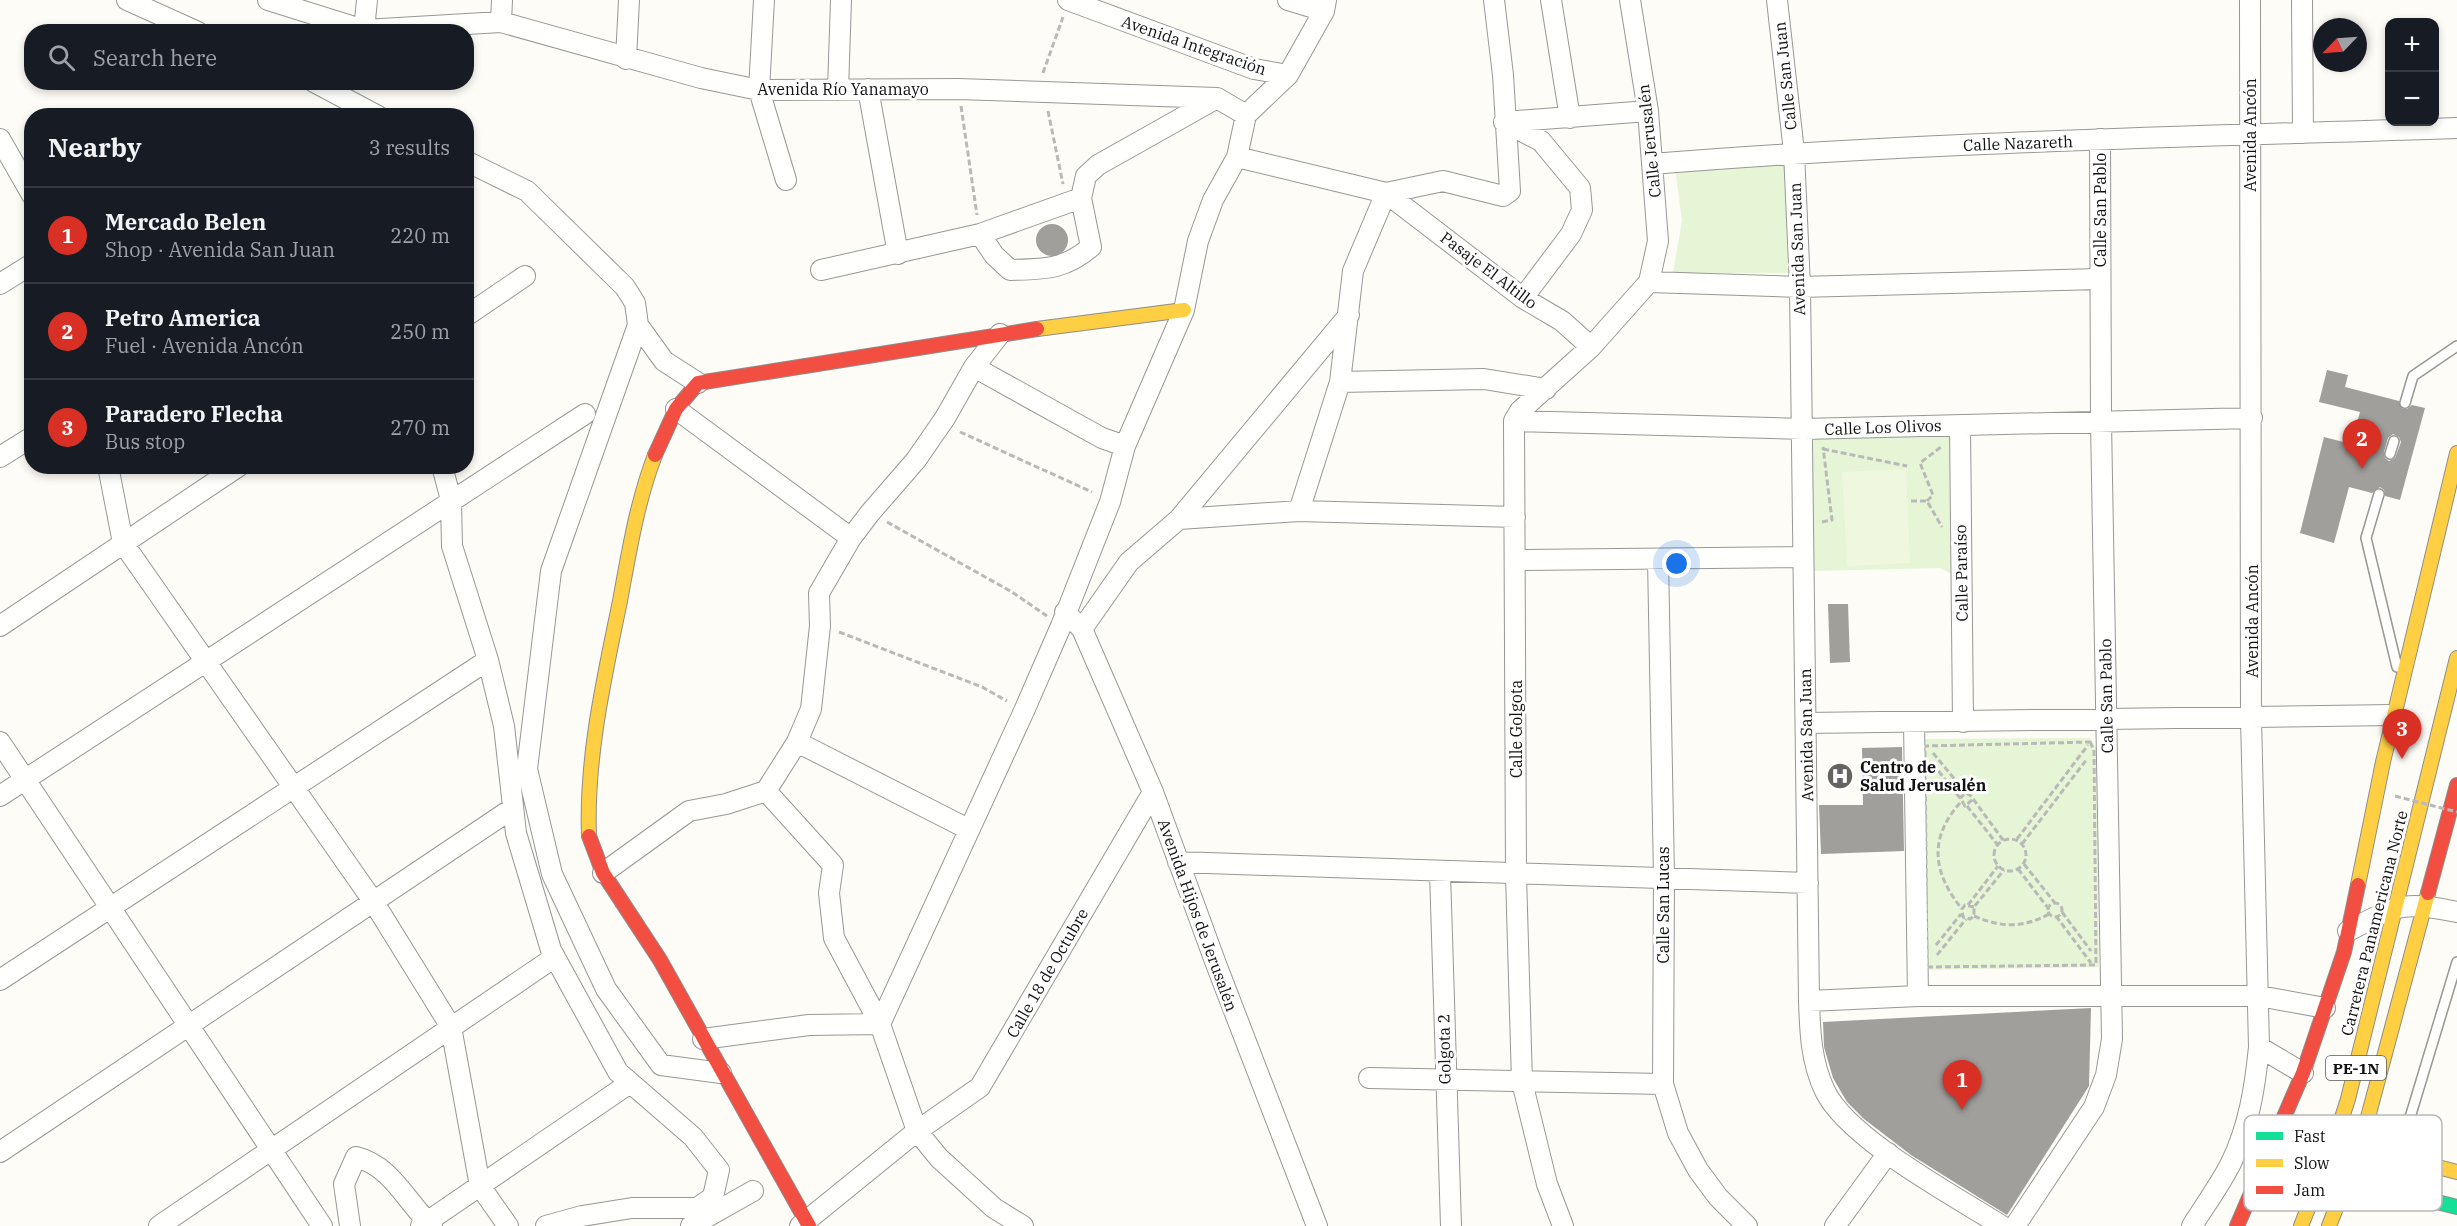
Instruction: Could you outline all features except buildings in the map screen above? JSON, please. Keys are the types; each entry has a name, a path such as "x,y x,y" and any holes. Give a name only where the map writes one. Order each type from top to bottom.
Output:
{"main road":[{"path":"804,1224 660,960 603,873 588,835 591,766 600,698 639,505 654,457 676,409 698,383 1000,334 1184,310"},
{"path":"2285,1115 2303,1073 2348,931 2394,715 2457,453"},
{"name":"Carretera Panamericana Norte","path":"2343,1115 2457,658"},
{"name":"PE-1N","path":"2369,1115 2457,785"},
{"path":"2442,1168 2457,1172"},
{"path":"2442,1203 2457,1207"},
{"path":"2236,1226 2244,1208"},
{"name":"Carretera Panamericana Norte","path":"2301,1226 2307,1211"},
{"name":"PE-1N","path":"2329,1226 2336,1211"}],"street":[{"path":"127,0 180,24"},
{"name":"Avenida Río Yanamayo","path":"268,0 345,24"},
{"path":"365,24 367,0"},
{"path":"501,22 502,0"},
{"path":"626,59 629,0"},
{"path":"764,0 759,90 786,180"},
{"path":"838,90 841,0"},
{"name":"Avenida Integración","path":"1068,0 1254,69 1288,75"},
{"path":"880,1024 1024,711 1063,619 1110,502 1125,446 1184,310 1198,241 1213,200 1237,157 1246,115 1288,75 1325,5 1288,0"},
{"path":"1237,157 1386,193 1443,181 1503,196 1510,191 1504,122 1503,75 1494,0"},
{"path":"1551,0 1570,118"},
{"name":"Calle Jerusalén","path":"1630,0 1648,111 1658,241 1649,282"},
{"name":"Calle San Juan","path":"1777,0 1794,152"},
{"name":"Avenida Ancón","path":"2249,1115 2255,1091 2259,1047 2252,718 2250,0"},
{"path":"2302,0 2303,133"},
{"name":"Avenida Río Yanamayo","path":"467,24 501,22 626,59 759,90 958,89 1217,98 1246,115"},
{"path":"868,89 898,254"},
{"path":"329,90 363,108"},
{"path":"980,234 994,255 1010,270 1053,268 1075,261 1091,247 1081,198 1086,176 1098,165 1217,98"},
{"path":"1504,122 1648,111"},
{"path":"1504,122 1541,141 1580,188 1582,210 1570,234 1523,298"},
{"name":"Calle Nazareth","path":"1652,164 1794,152 2250,133 2457,128"},
{"path":"0,139 24,181"},
{"name":"Calle San Pablo","path":"2015,1226 2094,1107 2106,1075 2112,1040 2099,279 2100,139"},
{"name":"Avenida San Juan","path":"1794,152 1807,442 1803,557 1809,1001 1815,1066 1826,1092 1849,1123 1888,1153 2002,1226"},
{"path":"474,165 526,191 625,287 635,303 638,325 551,571 527,769 552,874 606,989 661,1065 722,1073"},
{"path":"1299,511 1340,382 1350,314 1353,271 1386,193"},
{"name":"Pasaje El Altillo","path":"1386,193 1523,298 1562,321 1591,347"},
{"path":"821,270 980,234 1081,198"},
{"path":"0,284 24,269"},
{"path":"474,311 525,276"},
{"path":"1514,422 1520,411 1591,347 1649,282 1800,287 2099,279"},
{"path":"1082,629 1129,562 1179,519 1350,314"},
{"path":"638,325 664,361 698,383"},
{"path":"603,873 689,811 726,804 766,791 797,742 811,709 820,626 819,593 851,538 916,460 945,418 974,367 1000,334"},
{"path":"974,367 1102,438 1125,446"},
{"path":"1340,382 1484,379 1546,389"},
{"path":"676,409 851,538"},
{"path":"0,796 585,414"},
{"name":"Calle Los Olivos","path":"1514,422 1807,442 2101,422 2252,418"},
{"name":"Calle Golgota","path":"1514,422 1515,874 1522,1082 1547,1185 1563,1226"},
{"name":"Calle Paraíso","path":"1960,433 1963,722"},
{"path":"0,457 24,442"},
{"path":"110,474 123,543 373,902 452,1027 480,1186 508,1226"},
{"path":"0,626 227,474"},
{"path":"444,474 451,500 452,546 488,660 504,726 516,833 555,957 618,1072 693,1137 719,1170 714,1197 698,1208 632,1208 582,1216 546,1226"},
{"path":"1179,519 1299,511 1515,518"},
{"path":"1516,560 1803,557"},
{"name":"Calle San Lucas","path":"1658,559 1664,877 1664,1084 1678,1133 1698,1170 1718,1197 1747,1226"},
{"name":"Avenida Hijos de Jerusalén","path":"1063,619 1082,629 1153,792 1317,1226"},
{"path":"0,980 488,660"},
{"path":"1806,723 2394,715"},
{"path":"1914,722 1918,996"},
{"path":"0,742 322,1226"},
{"path":"797,742 968,829"},
{"path":"766,791 833,865 829,893 834,938 880,1024 917,1131 939,1158 994,1208 1023,1226"},
{"name":"Calle 18 de Octubre","path":"804,1224 917,1131 980,1087 1153,792"},
{"path":"0,1152 513,808"},
{"path":"1178,862 1808,883"},
{"name":"Golgota 2","path":"1440,872 1450,1226"},
{"path":"2348,931 2396,906 2425,905 2457,912"},
{"path":"159,1226 555,957"},
{"path":"1809,1001 1918,996 2259,996 2325,1008"},
{"path":"703,1039 809,1025 880,1024"},
{"path":"2259,1047 2303,1073"},
{"path":"1369,1078 1664,1084"},
{"path":"350,1226 344,1184 356,1157 372,1161 395,1181 426,1225 630,1083"},
{"name":"Avenida Ancón","path":"2192,1226 2231,1164 2244,1132"},
{"path":"1834,1226 1888,1153"},
{"path":"691,1226 753,1191"}],"lane":[{"path":"2405,403 2413,376 2457,346"},
{"path":"2390,454 2394,441"},
{"path":"2379,494 2366,538 2401,686"},
{"path":"2411,1115 2457,962"}],"path":[{"path":"958,89 980,234"},
{"path":"945,418 963,435 1076,483 1110,502"},
{"path":"1911,501 1927,501 1933,495 1920,462 1960,433"},
{"path":"1803,526 1832,520 1822,440 1807,442"},
{"path":"1807,442 1823,449 1907,466"},
{"path":"1927,501 1950,543 1961,544"},
{"path":"870,513 1063,619"},
{"path":"820,626 982,687 1024,711"},
{"path":"1927,745 2090,742"},
{"path":"1927,967 2096,965 2094,750 2090,742"},
{"path":"2017,839 2027,856 2024,864 2018,869 2004,870 1998,866 1993,855 1997,844 2003,840 2017,839 2090,742"},
{"path":"1927,745 1925,746 1927,967"},
{"path":"1927,745 2003,840"},
{"path":"2022,844 2094,750"},
{"path":"1925,753 1960,801 1967,806 1997,844"},
{"path":"1962,909 1945,885 1937,860 1943,830 1950,814 1966,793"},
{"path":"2395,796 2457,812"},
{"path":"1967,806 1972,800"},
{"path":"2024,864 2055,903 2060,905 2062,912 2096,959"},
{"path":"1927,956 1998,866"},
{"path":"2018,869 2048,908 2049,914"},
{"path":"1974,916 1974,907 2004,870"},
{"path":"2048,908 2055,903"},
{"path":"1968,905 1974,907"},
{"path":"2056,916 2062,912"},
{"path":"1961,914 1966,919"},
{"path":"1927,967 1966,919 1974,916 2000,925 2014,926 2037,921 2049,914 2056,916 2092,965"}],"green space":[{"path":"1784,164 1788,273 1673,273 1682,221 1675,167"},
{"path":"1952,433 1953,575 1940,568 1812,571 1813,441 1820,435"},
{"path":"1906,469 1910,563 1847,566 1842,472"},
{"path":"2090,738 2096,747 2099,967 1925,970 1921,747 1925,739"}],"traffic: fast":[{"path":"2442,1203 2457,1207"}],"traffic: slow":[{"path":"1037,329 1184,310"},
{"path":"2358,885 2383,762 2457,453"},
{"path":"589,836 590,777 602,689 634,527 655,455"},
{"path":"2343,1115 2457,658"},
{"path":"2369,1115 2428,893"},
{"path":"2442,1168 2457,1172"},
{"path":"2301,1226 2307,1211"},
{"path":"2329,1226 2335,1211"}],"traffic: jam":[{"path":"655,455 676,409 698,383 1037,329"},
{"path":"2428,893 2457,785"},
{"path":"589,836 603,873 660,960 809,1226"},
{"path":"2285,1115 2303,1073 2344,952 2358,885"},
{"path":"2237,1226 2244,1210"}],"place":[{"name":"Petro America","path":"2362,469"},
{"name":"Paradero Flecha","path":"2402,759"},
{"name":"Centro de Salud Jerusalén","path":"1840,776"},
{"name":"Mercado Belen","path":"1962,1110"}]}
